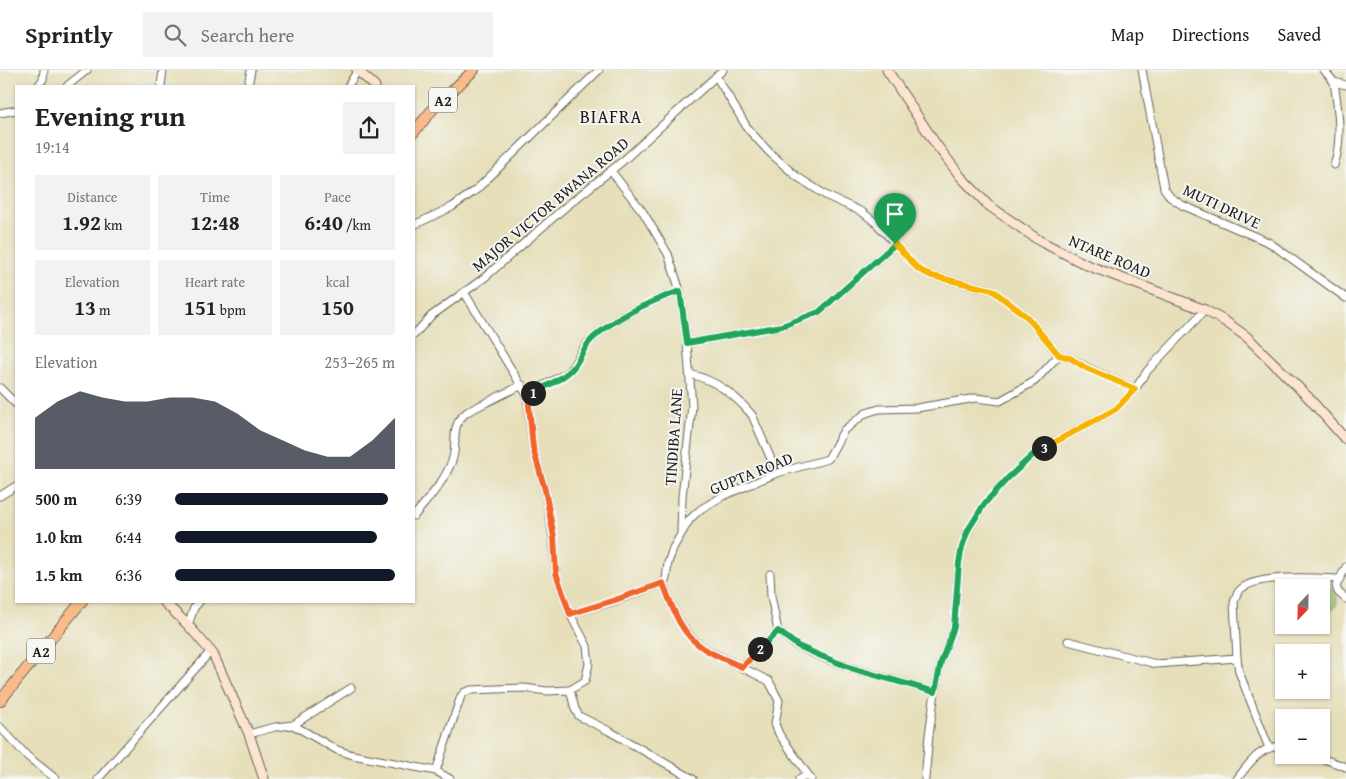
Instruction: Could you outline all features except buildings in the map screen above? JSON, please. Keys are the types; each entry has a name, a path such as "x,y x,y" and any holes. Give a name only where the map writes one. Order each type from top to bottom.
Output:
{"main road":[{"path":"358,70 374,85"},
{"name":"A2","path":"415,128 474,70"},
{"name":"NTARE ROAD","path":"887,70 935,143 961,177 988,204 1040,241 1087,265 1205,310 1226,322 1247,337 1308,397 1346,440"},
{"name":"A2","path":"0,701 80,603"},
{"path":"165,603 211,651 249,734 264,779"}],"street":[{"path":"39,85 43,79 44,70"},
{"path":"68,85 87,70"},
{"path":"161,85 163,70"},
{"path":"248,85 251,70"},
{"path":"349,85 358,70"},
{"path":"415,225 452,207 476,190 599,70"},
{"name":"MAJOR VICTOR BWANA ROAD","path":"415,333 431,316 484,278 559,212 611,171 722,70"},
{"name":"MUTI DRIVE","path":"1142,70 1164,188 1170,197 1182,205 1270,243 1346,296"},
{"path":"1324,70 1334,82 1339,114 1338,154 1334,166"},
{"path":"716,76 748,129 769,152 796,176 828,196 862,212 875,222 918,269 932,276 992,290 1027,317 1059,355 1070,358 1086,368 1135,389"},
{"path":"1334,82 1346,85"},
{"path":"0,113 15,110"},
{"name":"TINDIBA LANE","path":"611,171 643,212 668,254 680,291 687,343 692,406 682,497 681,532"},
{"path":"687,343 782,326 819,312 895,244"},
{"path":"528,395 551,384 573,368 584,348 603,330 645,304 680,291"},
{"path":"436,771 461,696 465,692 471,690 524,688 547,691 570,690 585,681 589,664 587,646 570,614 556,573 554,537 545,490 533,448 528,395 464,292"},
{"path":"925,779 928,735 935,692 941,662 954,627 956,585 962,547 968,530 985,503 1036,452 1116,409 1135,389 1148,370 1205,310"},
{"name":"GUPTA ROAD","path":"663,583 666,579 668,563 673,548 681,532 690,519 701,509 723,496 777,473 828,459 844,430 866,413 880,409 918,408 976,398 1000,401 1035,381 1059,355"},
{"path":"690,374 717,383 737,399 752,415 777,473"},
{"path":"415,515 430,498 445,476 452,461 455,427 459,418 467,412 522,385"},
{"path":"0,388 15,403"},
{"path":"0,496 15,487"},
{"path":"1346,567 1336,586 1338,592 1346,599"},
{"path":"770,574 771,596 778,631 798,646 854,669 935,692"},
{"path":"1269,748 1239,672 1235,597 1240,589 1249,584 1266,580 1295,578 1338,579"},
{"path":"570,614 663,583 680,625 696,642 704,648 769,681 779,701 775,724 779,734 809,776 799,779"},
{"path":"188,625 194,608 198,603"},
{"path":"742,667 778,631"},
{"path":"1068,641 1156,664 1237,658"},
{"path":"98,779 211,651"},
{"path":"249,734 275,727 293,725 351,688"},
{"path":"570,690 579,716 693,779"},
{"path":"293,725 324,744 345,753 436,771 450,779"},
{"path":"0,727 27,756 56,779"},
{"path":"1237,779 1253,758 1269,748 1275,747"},
{"path":"1330,762 1346,768"}],"green space":[{"path":"1330,588 1336,595 1337,600 1333,609 1330,611"}],"district":[{"name":"BIAFRA","path":"611,116"}],"route":[{"path":"895,244 918,269 932,276 992,290 1027,317 1059,355 1070,358 1086,368 1135,389 1116,409 1036,452 985,503 968,530 962,547 956,585 956,617 941,662 935,692 854,669 798,646 778,631 742,667 704,648 680,625 663,583 570,614 556,573 554,537 545,490 533,448 528,395 551,384 567,373 573,368 584,348 603,330 645,304 680,291 687,343 782,326 819,312 895,244"}]}
